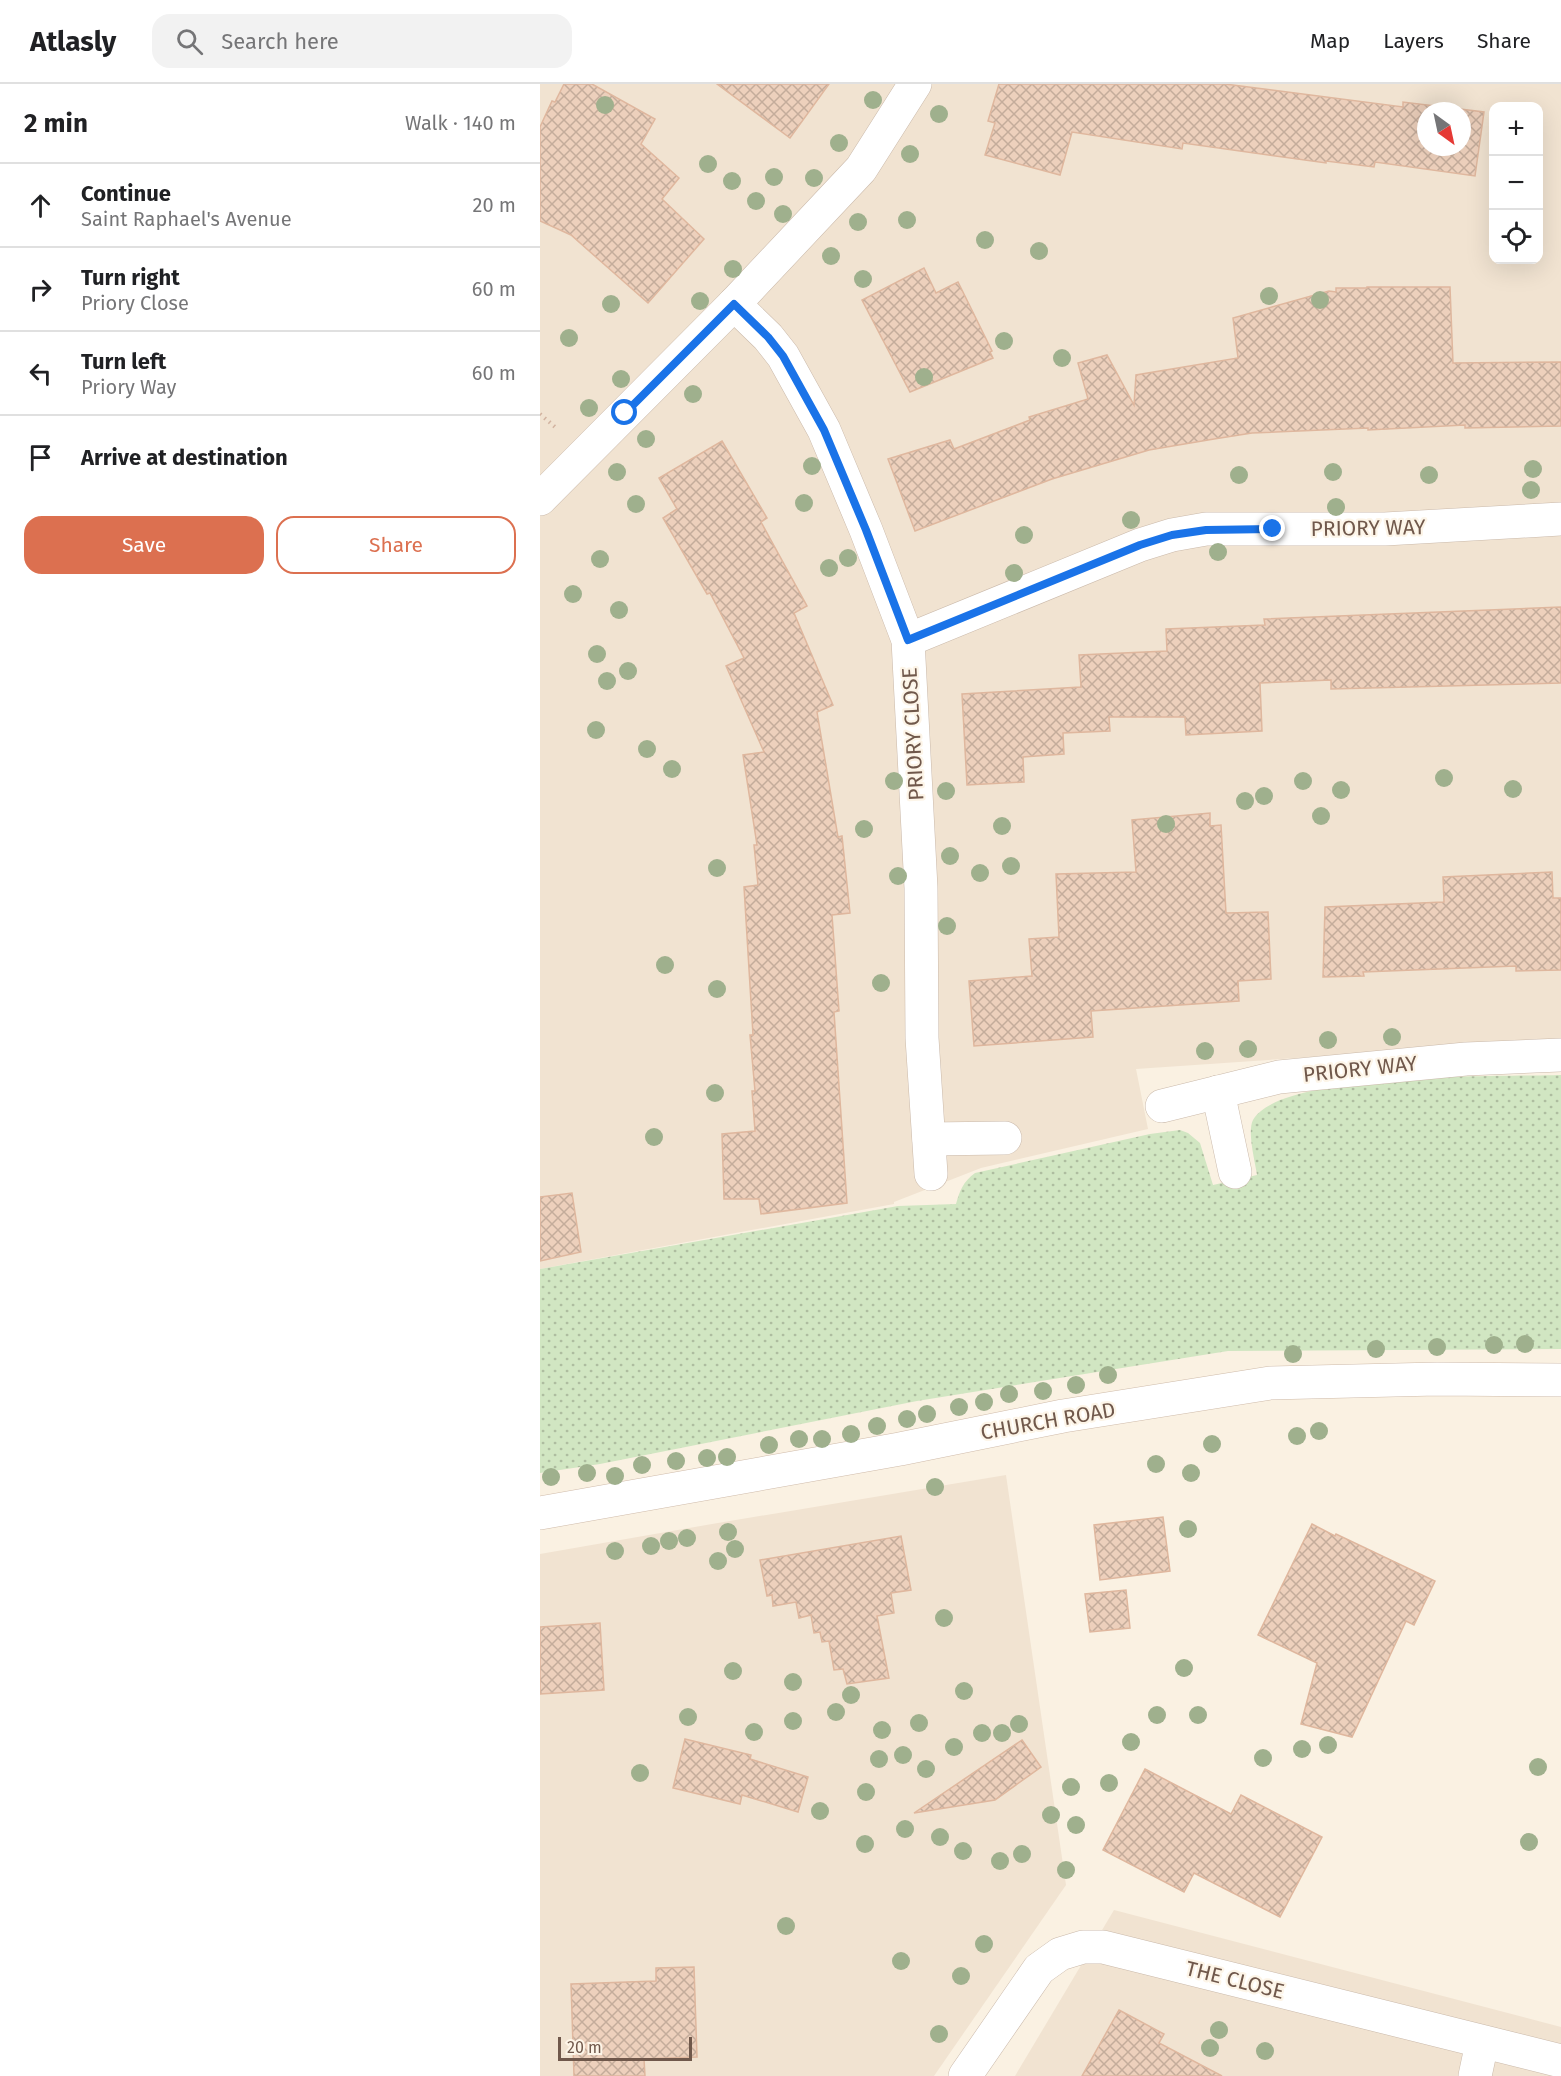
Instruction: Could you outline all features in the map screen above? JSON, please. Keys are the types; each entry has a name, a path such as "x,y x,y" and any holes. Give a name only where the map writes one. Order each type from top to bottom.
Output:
{"street":[{"path":"540,499 734,304 861,169 915,84"},
{"name":"PRIORY CLOSE","path":"734,304 768,337 783,356 824,430 866,530 908,640 921,888 922,1038 931,1174"},
{"name":"PRIORY WAY","path":"908,640 1140,545 1172,535 1206,530 1385,529 1561,519"},
{"name":"PRIORY WAY","path":"1162,1106 1279,1077 1466,1059 1561,1055"},
{"path":"1218,1092 1234,1172"},
{"path":"929,1139 1005,1138"},
{"name":"CHURCH ROAD","path":"540,1513 900,1449 1063,1416 1270,1383 1437,1379 1561,1380"},
{"name":"THE CLOSE","path":"964,2076 1039,1969 1060,1954 1083,1947 1103,1947 1561,2061"},
{"path":"1475,2076 1482,2043"}],"shaded area":[{"path":"540,84 1561,84 1561,1040 1136,1069 1148,1129 981,1168 894,1202 894,1204 540,1269"},
{"path":"1006,1475 1066,1885 934,2076 540,2076 540,1554"},
{"path":"1114,1910 1561,2027 1561,2076 1015,2076"}],"green space":[{"path":"1561,1075 1561,1349 1228,1351 917,1401 600,1464 540,1473 540,1269 898,1206 956,1204 962,1187 975,1173 1150,1134 1180,1130 1188,1133 1200,1143 1213,1185 1257,1175 1251,1139 1253,1120 1272,1104 1305,1093 1348,1085 1396,1080"}],"building":[{"path":"564,84 592,84 655,119 641,144 679,178 662,199 704,239 648,303 571,235 540,221 540,127 552,101 555,102"},
{"path":"717,84 829,84 790,138"},
{"path":"999,84 1225,84 1403,107 1403,102 1417,104 1417,156 1471,156 1471,110 1484,112 1475,176 1375,162 1374,167 1326,161 1326,163 1183,143 1182,149 1072,132 1060,175 985,155 995,123 988,121"},
{"path":"924,268 936,293 958,282 992,351 990,352 993,358 910,392 862,300"},
{"path":"1450,287 1453,363 1561,362 1561,426 1465,428 1465,425 1368,430 1368,428 1252,433 1214,439 1149,450 1052,479 915,531 888,459 950,440 954,449 1030,420 1029,417 1088,399 1078,363 1107,355 1134,405 1136,375 1238,358 1233,318 1329,291 1336,292 1336,288"},
{"path":"722,441 767,518 761,522 807,606 794,613 833,705 817,712 838,837 842,836 850,913 832,915 839,1011 834,1012 847,1203 761,1214 759,1199 724,1199 722,1134 755,1131 752,1091 755,1091 750,1035 753,1035 744,887 758,885 754,845 757,845 743,755 764,752 726,666 744,658 710,593 707,594 663,518 677,509 659,478"},
{"path":"1561,607 1561,683 1331,689 1331,680 1260,683 1262,731 1186,735 1185,717 1109,717 1110,731 1063,733 1064,754 1023,757 1024,782 967,785 962,694 1081,687 1079,655 1167,651 1166,629 1265,625 1264,619"},
{"path":"1210,813 1210,826 1221,825 1226,913 1268,912 1271,979 1238,981 1239,1001 1091,1011 1093,1037 974,1046 969,981 1032,976 1029,939 1059,937 1056,874 1136,872 1132,820"},
{"path":"1552,872 1553,898 1561,898 1561,970 1516,971 1516,966 1363,972 1364,976 1323,977 1325,907 1444,902 1443,877"},
{"path":"572,1193 581,1252 540,1261 540,1197"},
{"path":"1163,1517 1170,1571 1100,1580 1094,1525"},
{"path":"1312,1524 1435,1581 1414,1625 1406,1621 1352,1737 1301,1724 1317,1663 1258,1635"},
{"path":"901,1536 911,1590 891,1593 894,1613 877,1616 889,1678 847,1684 843,1669 834,1670 829,1641 822,1642 820,1632 814,1633 811,1615 799,1618 796,1602 773,1606 772,1595 767,1596 760,1560"},
{"path":"1126,1590 1130,1628 1090,1632 1085,1594"},
{"path":"600,1623 604,1690 540,1694 540,1627"},
{"path":"685,1739 751,1755 750,1759 808,1777 798,1812 742,1795 740,1804 673,1788"},
{"path":"1022,1740 1041,1767 995,1800 914,1813"},
{"path":"1145,1769 1231,1814 1241,1795 1322,1837 1280,1917 1194,1873 1184,1892 1103,1850"},
{"path":"694,1967 697,2057 644,2059 645,2076 574,2076 571,1984 656,1981 656,1968"},
{"path":"1119,2010 1164,2034 1159,2043 1222,2076 1082,2076"}],"route":[{"path":"625,413 734,304 768,337 783,356 824,430 866,530 908,640 1140,545 1172,535 1206,530 1273,529"}]}
